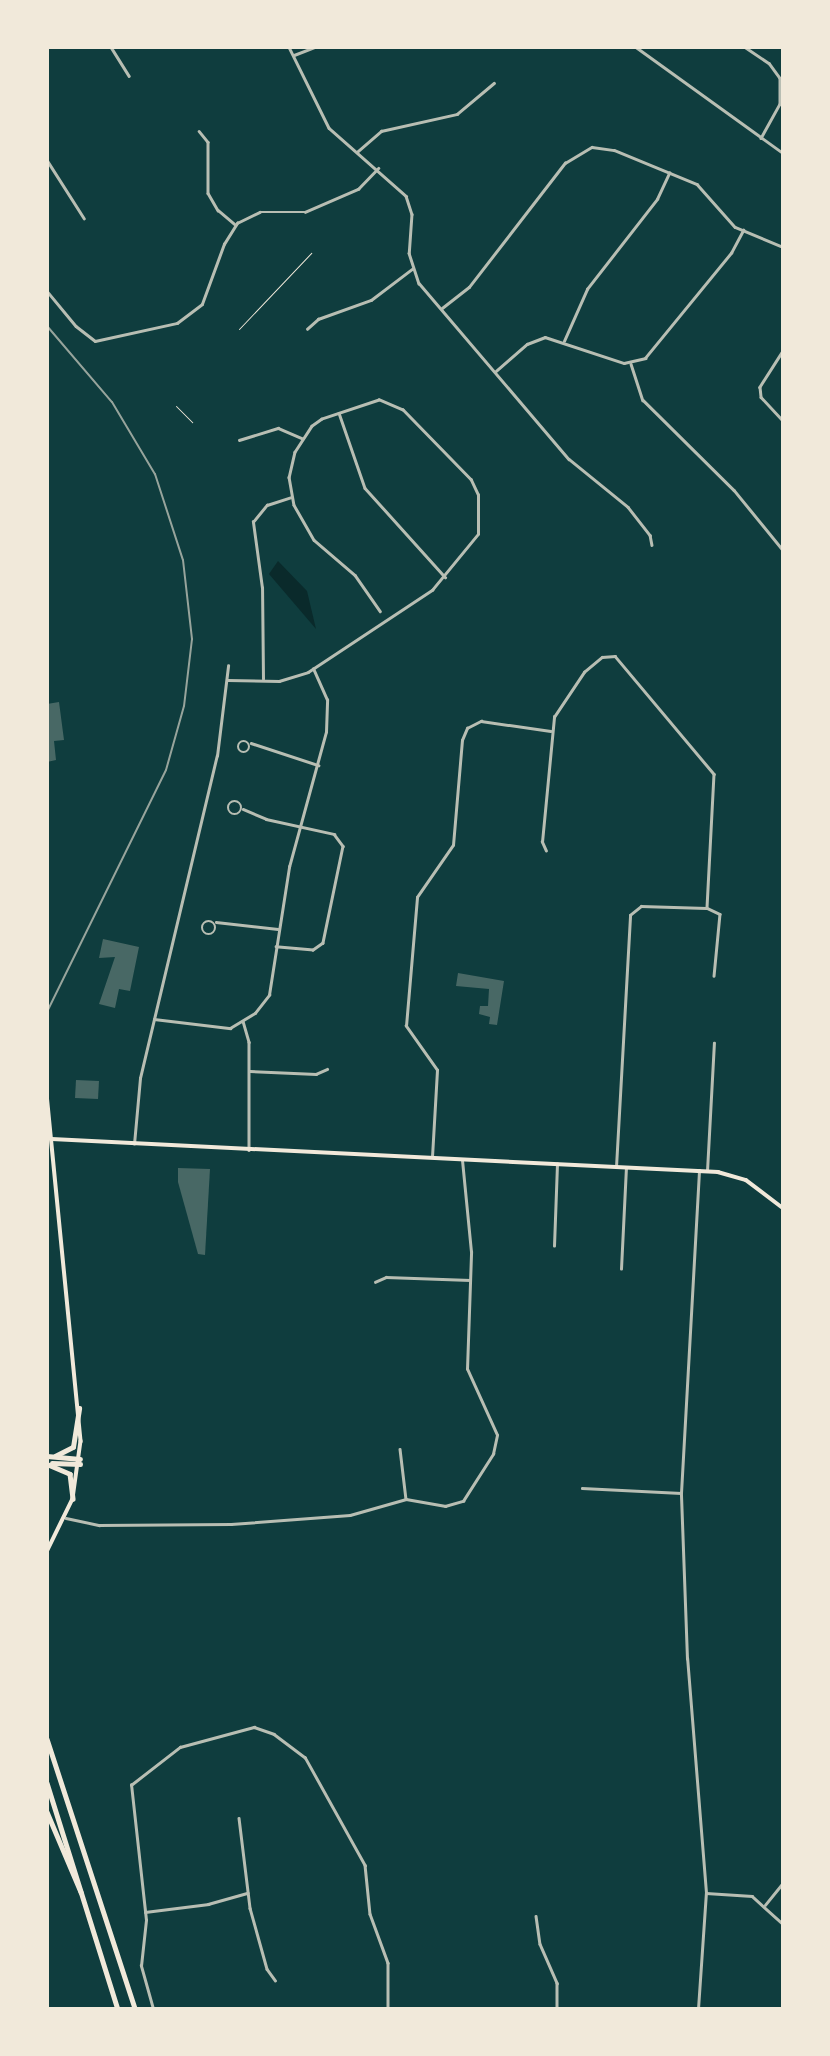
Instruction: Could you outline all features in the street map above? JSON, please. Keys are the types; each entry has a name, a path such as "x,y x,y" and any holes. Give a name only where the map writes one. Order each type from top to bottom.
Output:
{"highway":[{"path":"55,1456 67,1452 74,1443 79,1408"},
{"path":"47,1456 80,1461"},
{"path":"47,1463 80,1461"},
{"path":"47,1463 70,1474 74,1499"},
{"path":"47,1739 135,2009"},
{"path":"47,1783 93,1922 118,2009"},
{"path":"47,1812 93,1922"}],"main road":[{"path":"47,1094 79,1408 80,1461 74,1499 47,1552"},
{"path":"52,1139 707,1171 746,1180 783,1208"}],"street":[{"path":"111,47 129,76"},
{"path":"289,47 326,123 378,168 409,201 412,269 441,310 569,458 628,508 650,535 652,545"},
{"path":"293,55 315,47"},
{"path":"636,47 783,153"},
{"path":"745,47 772,65 780,78 779,108 761,138"},
{"path":"357,152 381,131 457,114 494,83"},
{"path":"200,131 208,142 208,193 218,210 236,225"},
{"path":"441,310 469,287 574,154 592,147 608,148 702,188 726,218 743,230 783,247"},
{"path":"47,160 84,218"},
{"path":"47,291 90,339 119,337 177,323 194,313 205,298 223,244 236,225 254,214 298,214 318,207 358,189 378,168"},
{"path":"565,341 587,289 662,191 669,173"},
{"path":"631,364 659,346 731,253 743,230"},
{"path":"307,329 318,319 371,300 412,269"},
{"path":"494,372 532,340 548,337 631,364"},
{"path":"783,351 763,377 760,390 783,421"},
{"path":"631,364 643,400 734,491 783,550"},
{"path":"228,680 288,680 313,669 410,608 445,577 479,531 474,484 398,406 376,400 317,422 302,438 291,464 291,497 314,540 355,575 380,611"},
{"path":"339,412 365,488 445,577"},
{"path":"239,440 278,428 302,438"},
{"path":"263,679 262,588 253,522 267,505 291,497"},
{"path":"546,851 542,842 550,732 572,687 609,655 714,774 707,908"},
{"path":"134,1144 137,1094 217,756 228,666"},
{"path":"155,1018 220,1030 243,1021 269,995 278,929 299,827 318,765 327,709 325,690 313,669"},
{"path":"432,1158 437,1070 406,1026 417,897 455,838 462,740 467,728 481,721 550,732"},
{"path":"251,743 318,765"},
{"path":"243,808 336,836 342,843 342,856 322,946 313,950 276,947"},
{"path":"616,1167 632,911 641,906 707,908 720,914 714,976"},
{"path":"216,922 213,933 203,931 207,921 216,922 278,929"},
{"path":"243,1021 248,1035 250,1072 249,1150"},
{"path":"707,1171 714,1042"},
{"path":"250,1072 316,1074 327,1069"},
{"path":"66,1518 99,1525 231,1524 350,1515 406,1499 445,1506 461,1503 494,1454 496,1429 467,1369 470,1280 462,1159"},
{"path":"554,1246 557,1164"},
{"path":"621,1269 626,1168"},
{"path":"698,2009 706,1893 687,1659 681,1493 699,1171"},
{"path":"47,1179 56,1177"},
{"path":"375,1282 386,1278 470,1280"},
{"path":"400,1449 406,1499"},
{"path":"582,1488 681,1493"},
{"path":"153,2009 141,1966 145,1912 130,1802 133,1782 191,1742 248,1727 269,1730 310,1764 365,1864 370,1914 388,1963 388,2009"},
{"path":"239,1818 247,1893 267,1969 275,1980"},
{"path":"764,1906 783,1883"},
{"path":"145,1912 208,1905 247,1893"},
{"path":"706,1893 740,1893 764,1906 783,1924"},
{"path":"536,1916 538,1938 557,1983 557,2009"}],"path":[{"path":"239,329 311,253"},
{"path":"176,406 192,422"}],"water":[{"path":"278,561 307,591 316,629 269,574"}],"building":[{"path":"59,702 64,740 54,741 56,760 47,762 47,704"},
{"path":"103,939 139,947 130,991 119,989 115,1008 99,1004 115,957 99,958"},
{"path":"458,973 504,981 497,1025 489,1024 490,1017 479,1014 480,1006 488,1006 489,989 456,986"},
{"path":"76,1080 99,1081 98,1099 75,1098"},
{"path":"178,1168 210,1169 205,1255 198,1254 178,1182"}],"railway":[{"path":"47,326 112,402 155,474 183,560 192,639 184,706 166,770 47,1012"}]}
